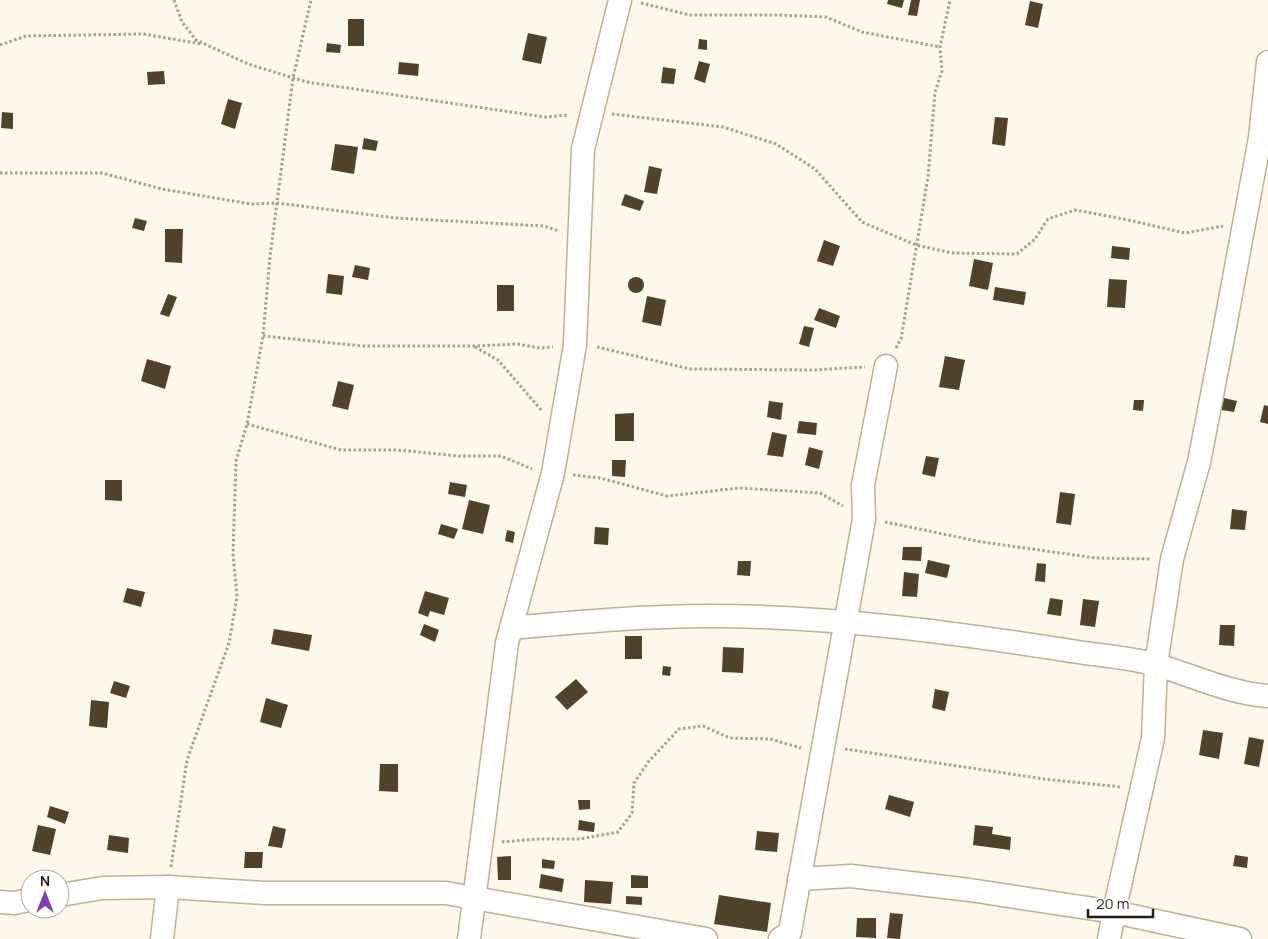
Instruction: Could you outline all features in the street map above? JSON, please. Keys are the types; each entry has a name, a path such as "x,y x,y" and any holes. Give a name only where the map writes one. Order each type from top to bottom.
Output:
{"street":[{"path":"469,939 507,643 553,473 575,345 583,148 620,0"},
{"path":"1109,939 1153,738 1156,665 1172,559 1199,462 1260,138 1268,62"},
{"path":"780,939 790,932 864,519 863,485 886,366"},
{"path":"511,628 602,619 711,616 845,623 957,636 1156,665 1210,684 1255,695 1268,696"},
{"path":"799,879 851,876 970,890 1114,912 1240,939"},
{"path":"70,893 102,888 168,887 265,893 446,893 706,939"},
{"path":"162,939 168,887"},
{"path":"0,902 20,902"}],"path":[{"path":"174,0 182,22 196,40 248,64 307,82 545,117 592,113 723,127 776,144 815,169 862,222 916,245 952,253 1017,254 1035,239 1048,219 1075,210 1185,233 1244,222"},
{"path":"168,887 187,760 229,643 237,597 233,554 236,460 247,424 264,336 276,203 293,78 311,0"},
{"path":"620,0 690,15 826,17 862,32 940,47"},
{"path":"886,366 901,340 928,177 935,92 942,71 940,47 950,0"},
{"path":"0,45 26,36 143,34 205,44"},
{"path":"0,174 102,174 162,189 251,204 276,203 396,218 544,226 579,238"},
{"path":"475,346 498,360 561,429"},
{"path":"247,424 341,450 397,450 459,456 500,456 535,470 600,478 667,496 739,488 820,493 864,519 908,526 982,542 1096,558 1172,559"},
{"path":"482,844 536,839 580,839 618,832 632,813 634,783 649,761 679,729 704,726 730,738 770,739 792,746 823,748 1044,779 1141,789"}],"building":[{"path":"888,0 904,0 902,8 887,4"},
{"path":"911,0 920,0 917,16 908,15"},
{"path":"1030,1 1043,4 1038,28 1025,25"},
{"path":"348,19 364,19 364,46 348,46"},
{"path":"528,33 547,37 541,64 522,60"},
{"path":"699,39 707,40 707,50 698,49"},
{"path":"327,43 341,45 340,53 326,52"},
{"path":"699,61 710,64 705,83 694,79"},
{"path":"399,62 419,64 418,76 398,74"},
{"path":"663,67 676,69 674,84 661,83"},
{"path":"164,71 165,84 148,85 147,72"},
{"path":"228,99 242,103 235,129 221,124"},
{"path":"2,112 13,113 13,129 1,128"},
{"path":"995,117 1008,118 1005,146 992,144"},
{"path":"364,138 378,141 376,151 362,149"},
{"path":"335,144 358,147 354,174 331,170"},
{"path":"649,166 662,169 657,194 644,192"},
{"path":"625,194 644,201 640,211 621,205"},
{"path":"135,218 147,221 144,231 132,228"},
{"path":"165,229 183,229 182,263 165,262"},
{"path":"824,240 840,246 833,266 817,261"},
{"path":"1112,246 1130,248 1129,260 1111,258"},
{"path":"974,259 993,263 988,290 969,286"},
{"path":"355,265 370,268 368,280 352,277"},
{"path":"328,274 344,276 342,295 326,293"},
{"path":"633,277 639,277 644,282 642,291 633,293 628,288 628,282"},
{"path":"1109,279 1127,280 1125,308 1107,307"},
{"path":"497,285 514,285 514,311 497,311"},
{"path":"995,287 1026,292 1024,305 993,300"},
{"path":"168,294 177,297 169,317 160,314"},
{"path":"647,296 666,300 661,326 642,322"},
{"path":"819,308 840,316 836,328 814,320"},
{"path":"804,326 814,328 809,347 799,344"},
{"path":"945,356 965,360 959,390 939,387"},
{"path":"147,359 171,366 165,389 141,381"},
{"path":"338,381 354,385 348,410 332,406"},
{"path":"1224,398 1237,401 1234,412 1221,410"},
{"path":"1134,400 1144,400 1143,411 1133,410"},
{"path":"769,401 783,403 781,420 767,417"},
{"path":"1264,405 1268,406 1268,424 1260,422"},
{"path":"634,413 634,441 615,441 615,414"},
{"path":"799,421 817,423 816,435 797,433"},
{"path":"772,432 787,435 783,457 767,455"},
{"path":"809,447 823,451 819,469 805,465"},
{"path":"926,456 939,458 935,477 922,474"},
{"path":"612,460 626,460 625,477 612,476"},
{"path":"105,480 122,480 122,501 105,500"},
{"path":"450,482 467,485 465,497 448,494"},
{"path":"1060,492 1075,494 1071,525 1056,523"},
{"path":"469,500 490,505 483,534 462,529"},
{"path":"1232,509 1247,511 1245,530 1230,529"},
{"path":"441,524 458,529 454,539 438,534"},
{"path":"595,527 609,528 608,545 594,544"},
{"path":"507,530 515,532 513,543 505,541"},
{"path":"903,547 922,547 921,561 902,560"},
{"path":"928,560 950,565 947,578 925,573"},
{"path":"738,561 751,561 750,576 737,575"},
{"path":"1037,563 1046,564 1045,582 1035,581"},
{"path":"904,572 919,574 917,597 902,596"},
{"path":"127,588 145,592 141,607 123,602"},
{"path":"425,591 449,598 444,615 430,611 428,617 418,613"},
{"path":"1050,598 1063,600 1061,616 1047,614"},
{"path":"1083,599 1099,601 1095,627 1080,625"},
{"path":"424,624 439,630 435,642 420,635"},
{"path":"1220,625 1235,625 1234,646 1219,645"},
{"path":"274,629 312,635 309,651 271,644"},
{"path":"625,636 642,636 642,659 625,659"},
{"path":"723,647 744,648 743,673 722,672"},
{"path":"663,666 671,667 670,676 662,675"},
{"path":"576,679 588,692 567,710 555,697"},
{"path":"114,681 130,686 126,698 110,693"},
{"path":"935,689 949,692 945,711 932,708"},
{"path":"266,698 288,705 281,728 260,722"},
{"path":"91,700 109,702 107,728 89,726"},
{"path":"1203,730 1223,733 1219,759 1199,755"},
{"path":"1249,737 1264,740 1259,767 1244,764"},
{"path":"380,764 398,764 398,792 379,791"},
{"path":"889,795 914,802 910,817 885,809"},
{"path":"578,800 590,800 590,809 579,810"},
{"path":"50,806 69,812 65,824 47,817"},
{"path":"579,820 595,823 594,832 578,830"},
{"path":"38,825 56,829 50,855 32,851"},
{"path":"975,825 993,827 992,834 1011,837 1010,850 973,845"},
{"path":"273,826 286,829 282,848 268,846"},
{"path":"757,831 779,833 777,852 755,850"},
{"path":"109,835 129,838 128,853 107,850"},
{"path":"245,852 263,852 262,868 244,868"},
{"path":"1235,855 1248,857 1247,868 1233,866"},
{"path":"511,856 511,880 498,880 497,857"},
{"path":"542,859 555,861 554,869 542,868"},
{"path":"541,874 564,879 562,892 539,888"},
{"path":"631,875 648,876 648,888 631,888"},
{"path":"585,880 613,882 611,904 584,902"},
{"path":"719,895 771,903 767,932 714,924"},
{"path":"626,896 642,897 642,905 626,904"},
{"path":"890,913 903,914 900,939 887,938"},
{"path":"857,918 876,918 876,938 856,937"}]}
